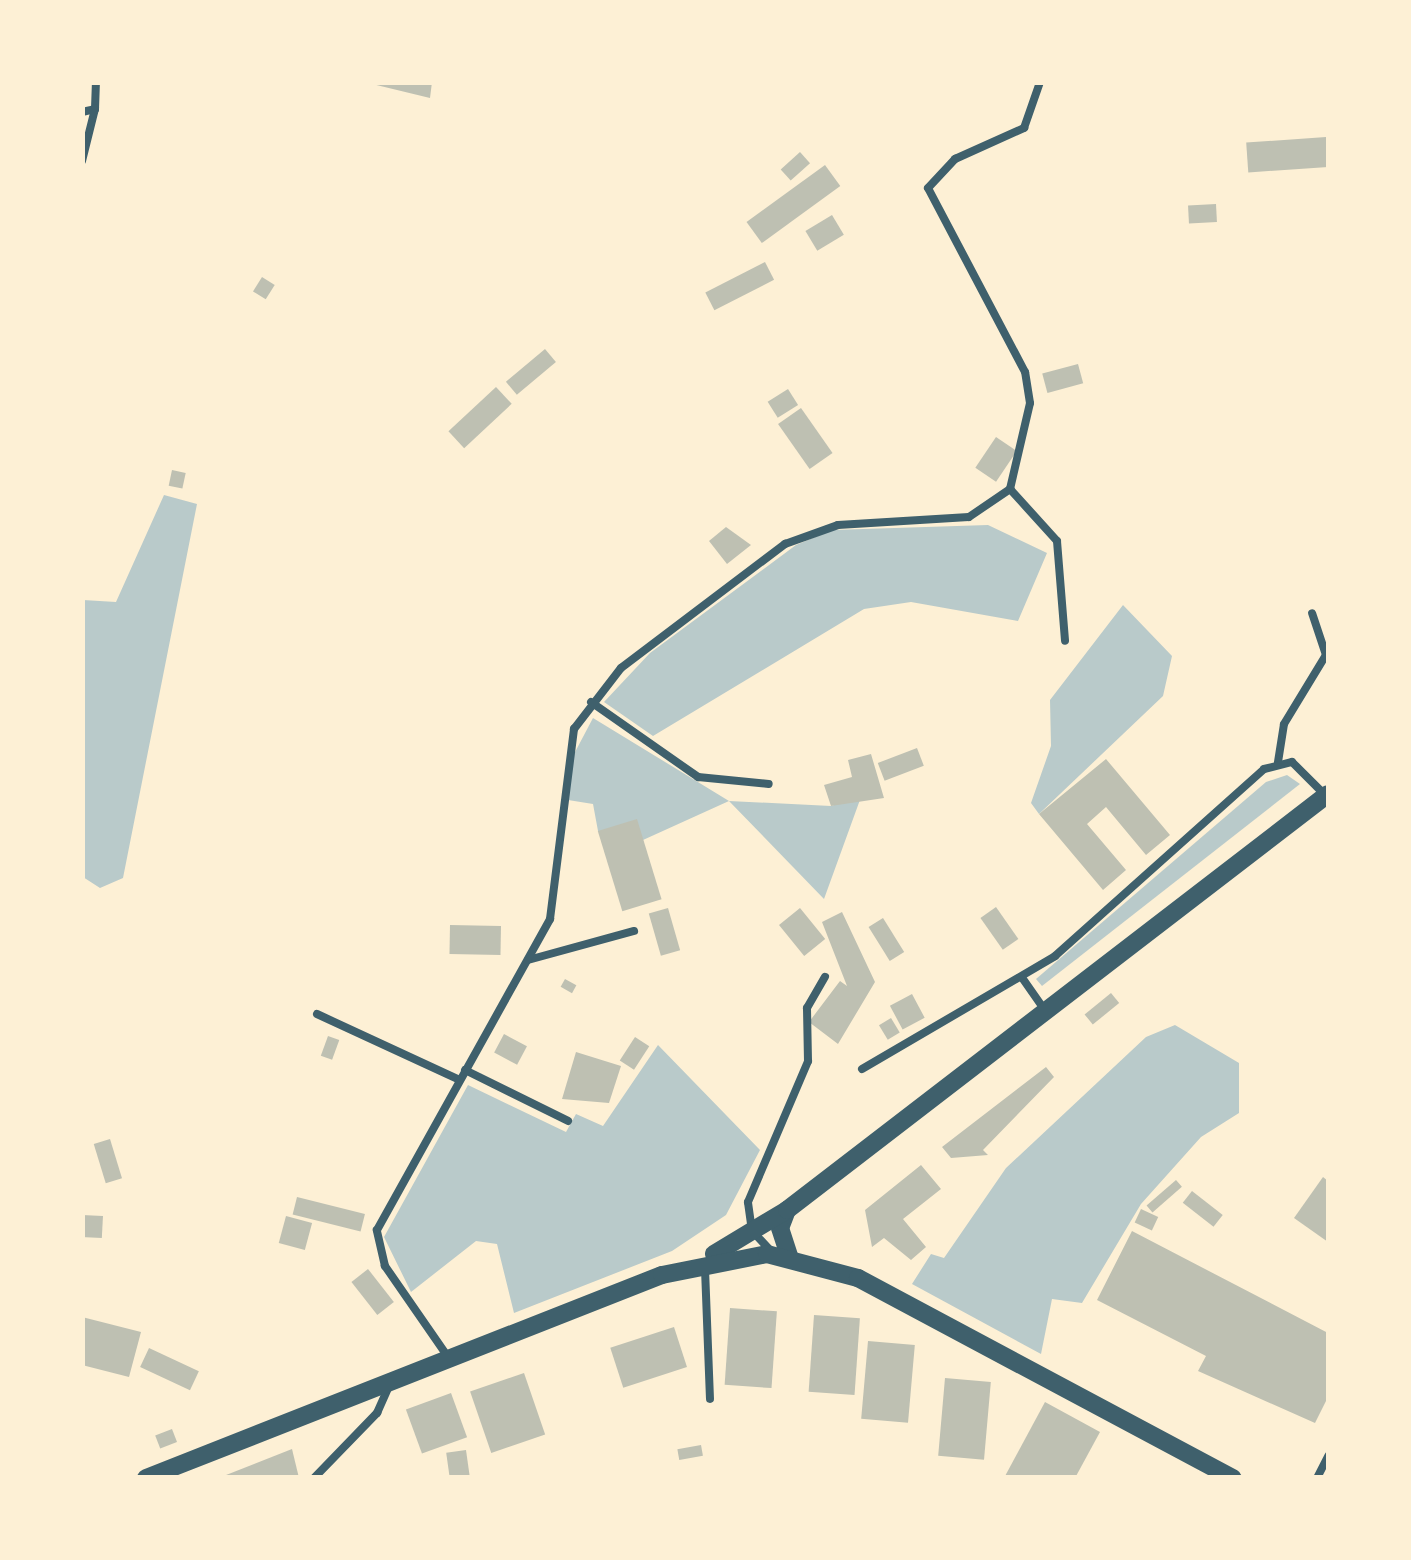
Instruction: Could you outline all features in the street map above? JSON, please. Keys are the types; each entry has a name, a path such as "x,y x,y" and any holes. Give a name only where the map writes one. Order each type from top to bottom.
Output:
{"street":[{"path":"146,1478 392,1378 705,1260 787,1210 1327,795"},
{"path":"787,1210 780,1228 789,1256"},
{"path":"705,1260 789,1256 858,1278 1233,1478"}],"lane":[{"path":"82,161 96,109 96,82"},
{"path":"448,1357 376,1240 464,1070 550,919 568,748 591,702 646,647 801,535 969,517 1010,489 1026,433 1025,372 928,188 955,159 1024,128 1040,82"},
{"path":"82,112 96,109"},
{"path":"1010,489 1057,542 1065,641"},
{"path":"862,1068 1023,980 1278,762 1284,724 1326,655 1312,613"},
{"path":"591,702 698,776 769,784"},
{"path":"1278,762 1304,770 1327,795"},
{"path":"528,960 634,931"},
{"path":"789,1256 752,1232 750,1190 808,1061 804,1022 825,977"},
{"path":"1023,980 1046,1012"},
{"path":"317,1014 460,1080"},
{"path":"464,1070 568,1121"},
{"path":"705,1260 710,1400"},
{"path":"314,1478 377,1413 392,1378"},
{"path":"1317,1478 1328,1456"}],"shaded area":[{"path":"164,495 197,504 123,878 100,888 83,877 83,600 116,602"},
{"path":"988,525 1047,553 1018,621 911,602 864,609 653,736 604,702 650,653 796,545 832,530"},
{"path":"1123,605 1172,656 1163,696 1039,814 1031,803 1051,746 1050,700"},
{"path":"593,718 729,801 643,840 598,831 593,804 568,800 574,754"},
{"path":"1287,775 1300,784 1042,986 1036,979 1266,782"},
{"path":"861,797 824,899 729,801 831,806"},
{"path":"1175,1025 1239,1063 1239,1113 1201,1137 1141,1204 1082,1303 1052,1299 1041,1354 912,1284 931,1254 944,1258 1006,1168 1146,1037"},
{"path":"658,1045 760,1150 726,1215 672,1251 514,1313 497,1244 476,1241 411,1292 384,1237 468,1085 566,1132 576,1114 603,1126"}],"building":[{"path":"364,82 432,82 430,98"},
{"path":"1326,137 1328,167 1248,173 1246,143"},
{"path":"800,152 810,163 791,181 781,169"},
{"path":"825,165 840,186 762,243 747,222"},
{"path":"1216,204 1217,222 1189,223 1188,205"},
{"path":"832,215 844,235 817,251 805,231"},
{"path":"765,262 774,280 714,310 705,292"},
{"path":"262,277 275,285 266,299 253,291"},
{"path":"545,349 556,362 517,395 506,382"},
{"path":"1078,364 1083,383 1047,393 1042,374"},
{"path":"496,387 512,404 464,448 448,431"},
{"path":"788,389 798,405 778,418 768,402"},
{"path":"801,408 833,453 810,469 778,424"},
{"path":"996,437 1017,451 996,482 975,468"},
{"path":"172,470 186,473 182,489 169,486"},
{"path":"726,527 751,545 727,564 709,541"},
{"path":"917,748 924,766 885,781 878,763"},
{"path":"871,754 884,798 831,806 824,785 852,777 848,760"},
{"path":"1106,759 1170,835 1146,855 1106,807 1087,824 1126,870 1103,890 1039,814"},
{"path":"637,819 662,899 622,911 598,831"},
{"path":"996,907 1018,939 1003,950 980,918"},
{"path":"668,908 680,950 661,956 649,914"},
{"path":"800,908 825,939 804,956 779,925"},
{"path":"842,912 875,982 838,1044 809,1022 840,981 847,986 822,922"},
{"path":"883,918 904,952 890,961 869,927"},
{"path":"450,925 501,926 500,955 449,954"},
{"path":"565,979 576,985 572,993 561,987"},
{"path":"1111,993 1119,1003 1093,1024 1085,1014"},
{"path":"912,994 925,1018 903,1030 890,1006"},
{"path":"891,1018 900,1033 888,1040 879,1025"},
{"path":"504,1034 527,1046 517,1065 494,1053"},
{"path":"328,1036 339,1040 332,1060 321,1056"},
{"path":"635,1037 649,1046 634,1070 620,1060"},
{"path":"576,1052 621,1066 609,1103 562,1099"},
{"path":"1046,1067 1054,1077 983,1150 988,1155 951,1158 942,1147"},
{"path":"110,1139 122,1178 106,1183 94,1144"},
{"path":"921,1165 941,1189 903,1219 926,1247 911,1260 884,1238 872,1247 865,1210"},
{"path":"1323,1177 1328,1181 1328,1242 1294,1218"},
{"path":"1176,1180 1182,1187 1152,1212 1147,1206"},
{"path":"1192,1191 1223,1215 1213,1227 1183,1203"},
{"path":"297,1197 365,1214 361,1231 293,1214"},
{"path":"1141,1209 1158,1217 1152,1231 1135,1223"},
{"path":"82,1215 103,1216 102,1238 82,1237"},
{"path":"286,1216 312,1223 305,1250 279,1243"},
{"path":"1132,1231 1328,1333 1328,1397 1315,1423 1198,1371 1206,1356 1097,1300"},
{"path":"368,1269 394,1302 377,1315 351,1282"},
{"path":"730,1308 777,1311 772,1388 725,1385"},
{"path":"814,1315 860,1318 855,1395 809,1392"},
{"path":"82,1317 141,1332 129,1377 82,1365"},
{"path":"674,1327 687,1367 623,1388 610,1348"},
{"path":"868,1341 915,1345 908,1423 861,1419"},
{"path":"149,1348 199,1371 190,1390 140,1367"},
{"path":"524,1373 545,1434 491,1453 470,1392"},
{"path":"945,1378 991,1382 984,1460 938,1456"},
{"path":"451,1393 467,1437 422,1454 406,1409"},
{"path":"1045,1402 1100,1432 1075,1478 1004,1478"},
{"path":"172,1429 177,1442 160,1449 155,1435"},
{"path":"701,1445 703,1456 679,1460 677,1449"},
{"path":"292,1449 299,1478 221,1478 221,1477"},
{"path":"466,1450 470,1478 450,1478 446,1453"}]}
